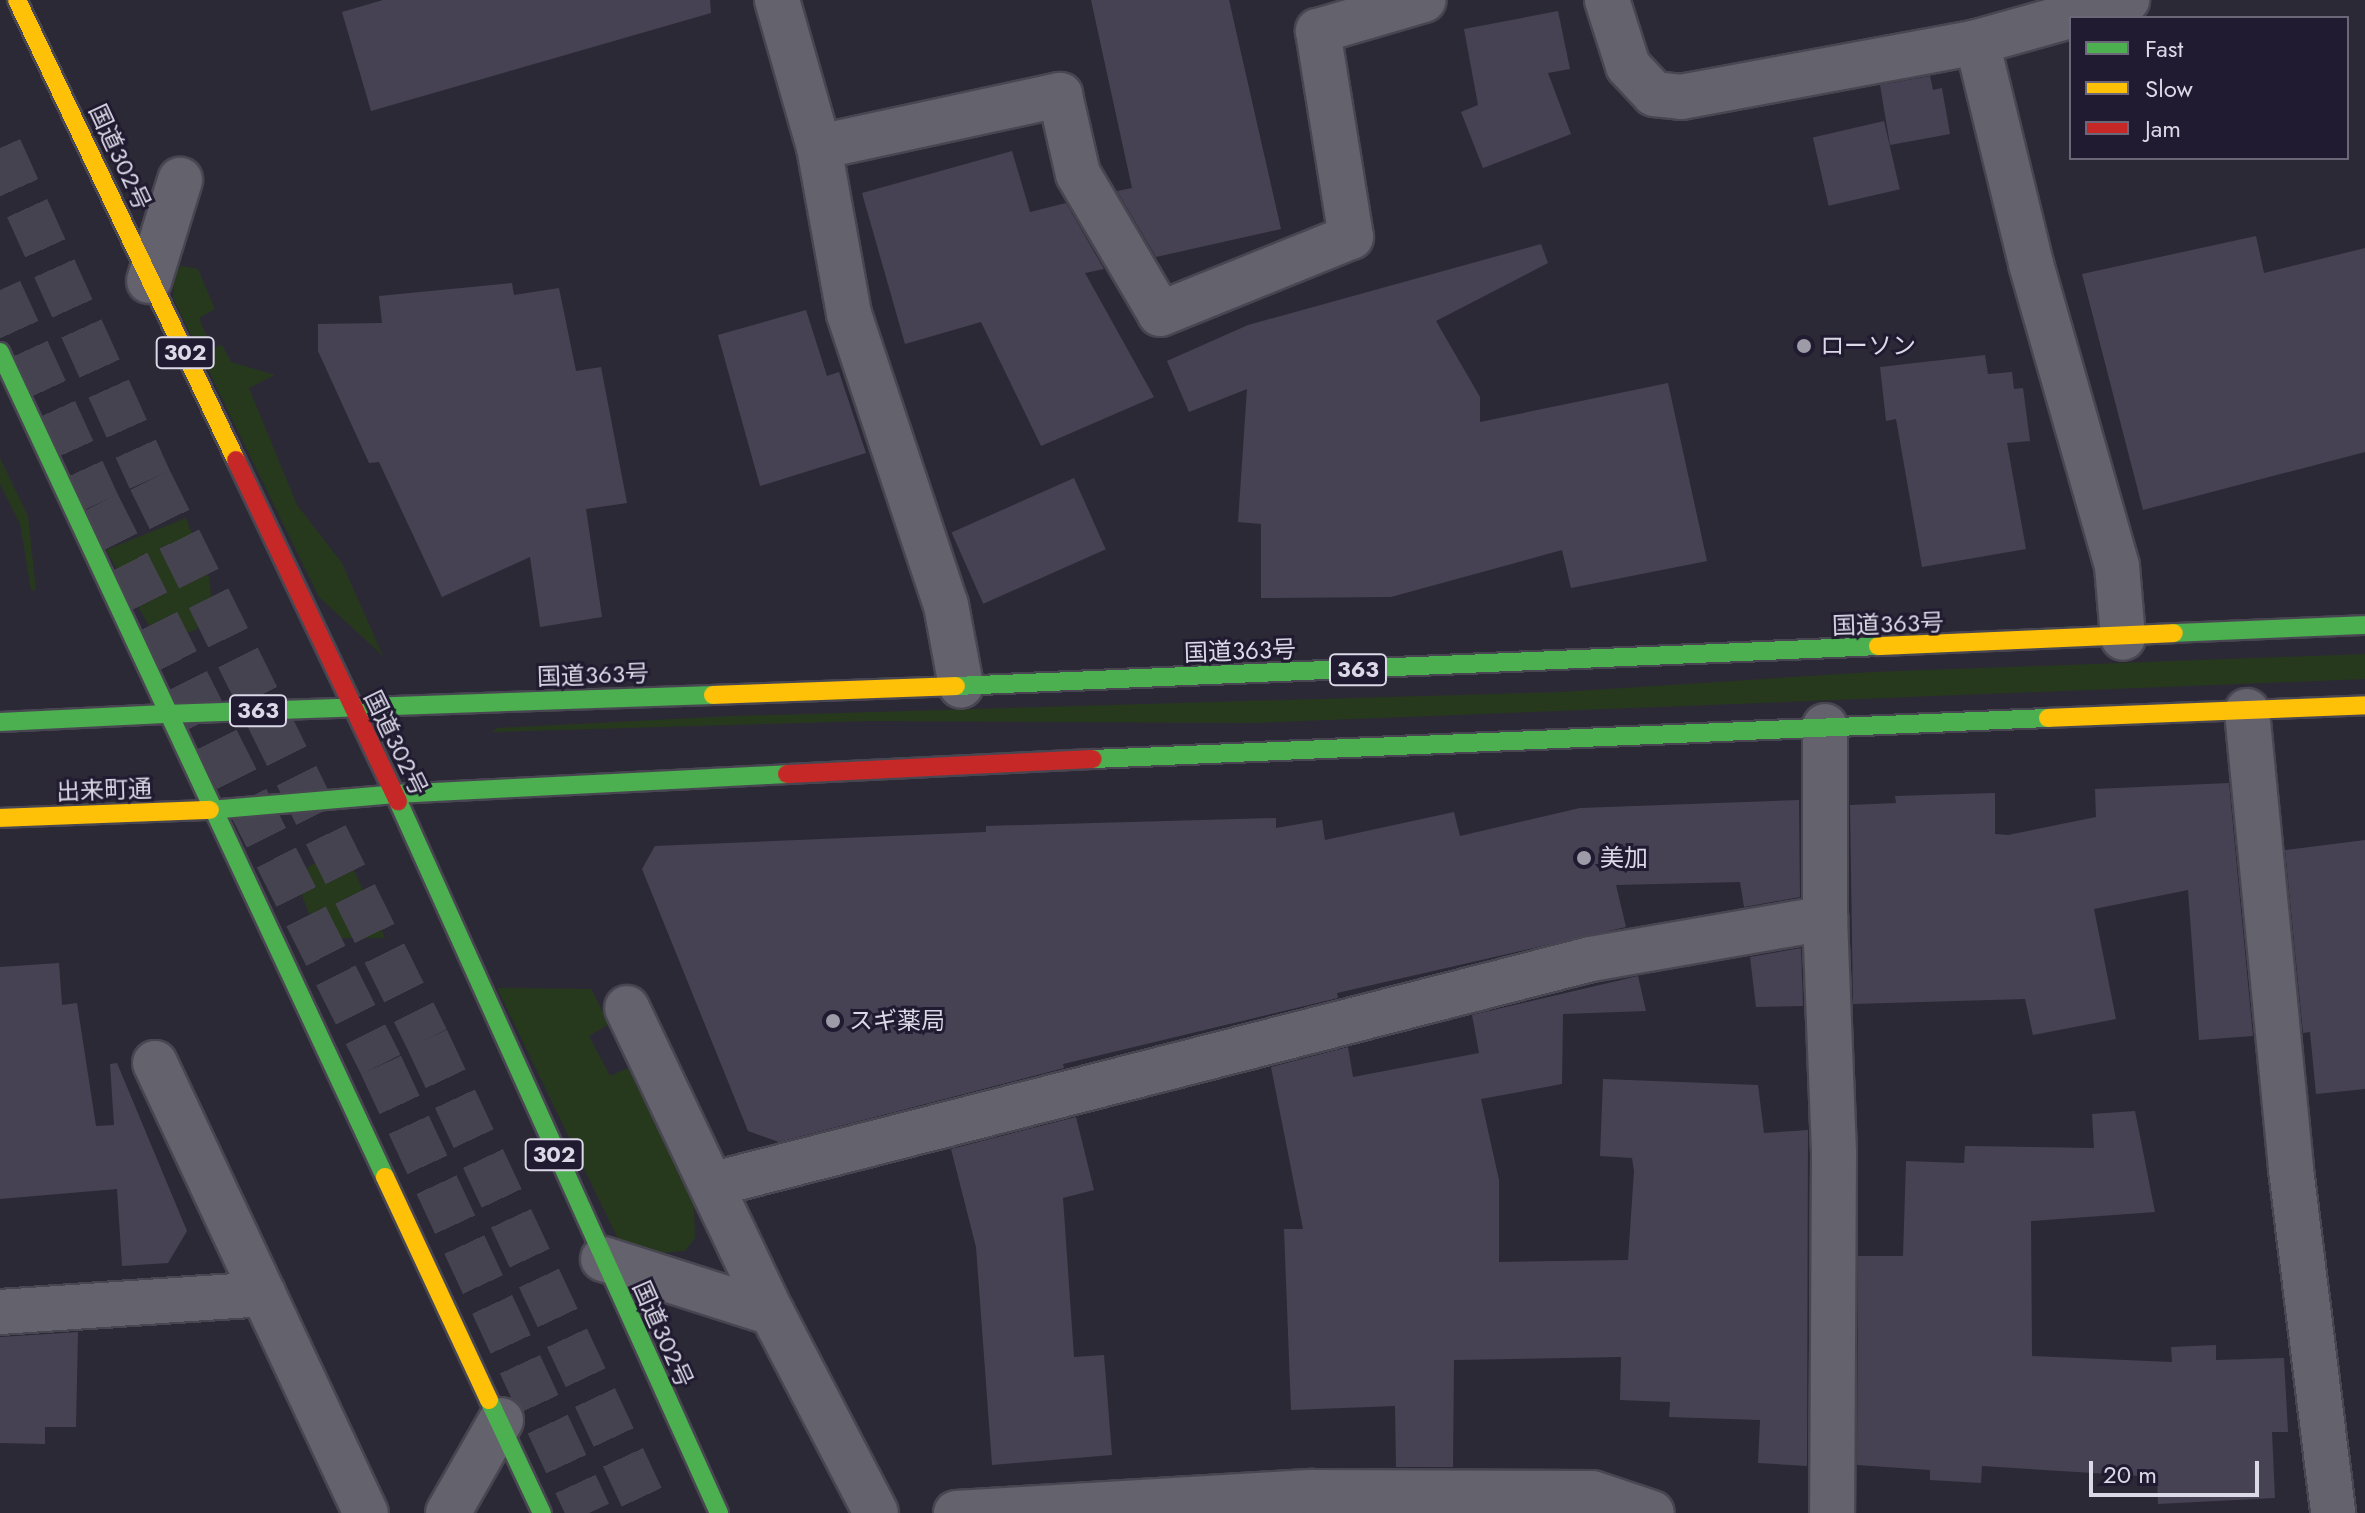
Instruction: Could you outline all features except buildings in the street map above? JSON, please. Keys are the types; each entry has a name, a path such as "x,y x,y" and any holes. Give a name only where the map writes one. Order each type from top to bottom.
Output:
{"main road":[{"name":"国道302号","path":"17,0 395,794 719,1513"},
{"path":"2,363 429,1278 501,1420 542,1513"},
{"name":"国道363号","path":"165,714 961,686 2123,638 2365,625"},
{"path":"210,810 395,794 1825,726 2365,705"},
{"path":"0,722 165,714"},
{"name":"出来町通","path":"0,818 210,810"}],"street":[{"path":"777,0 819,147 849,314 946,605 961,686"},
{"path":"819,147 1060,95 1078,174 1160,314 1351,237 1318,31 1424,0"},
{"path":"1607,0 1628,66 1654,94 1667,95 1977,42 2069,16"},
{"path":"2070,16 2127,0"},
{"path":"1977,42 2031,264 2117,566 2123,638"},
{"path":"149,281 180,180"},
{"path":"2247,711 2291,1169 2333,1513"},
{"path":"1825,726 1825,918 1834,1151 1832,1513"},
{"path":"714,1184 1591,959 1825,918"},
{"path":"628,1031 714,1184 772,1313 876,1513"},
{"path":"155,1063 366,1513"},
{"path":"603,1259 772,1313"},
{"path":"0,1312 263,1294"},
{"path":"448,1513 501,1420"},
{"path":"956,1513 1312,1492 1592,1493 1652,1513"}],"green space":[{"path":"182,266 198,269 215,309 199,318 212,349 222,345 231,362 275,375 249,388 297,505 342,563 383,656 319,597 173,298 175,271"},
{"path":"0,458 28,516 36,590 31,590 20,524 0,484"},
{"path":"186,518 209,577 212,603 196,630 178,635 152,631 106,550"},
{"path":"2365,654 2365,679 1253,723 867,721 492,732 497,728 732,716 1561,692 1872,672"},
{"path":"319,861 345,862 354,870 385,938 319,938 300,891 308,867"},
{"path":"497,988 591,989 609,1024 589,1036 610,1076 628,1068 694,1203 695,1238 685,1251 647,1254 619,1241"}],"tunnel":[{"path":"0,148 150,480 427,1039 649,1513"},
{"path":"0,290 98,504 381,1065 589,1513"}],"traffic: fast":[{"path":"0,352 385,1177"},
{"path":"2174,633 2365,625"},
{"path":"956,686 1878,646"},
{"path":"165,714 713,695"},
{"path":"0,722 165,714"},
{"path":"1093,759 2048,718"},
{"path":"210,810 395,794 787,774"},
{"path":"398,801 719,1513"},
{"path":"489,1400 542,1513"}],"traffic: slow":[{"path":"17,0 236,460"},
{"path":"1878,646 2174,633"},
{"path":"713,695 956,686"},
{"path":"2048,718 2365,705"},
{"path":"0,818 210,810"},
{"path":"385,1177 489,1400"}],"traffic: jam":[{"path":"236,460 398,801"},
{"path":"787,774 1093,759"}],"place":[{"name":"ローソン","path":"1804,346"},
{"name":"美加","path":"1584,858"},
{"name":"スギ薬局","path":"833,1021"}]}
